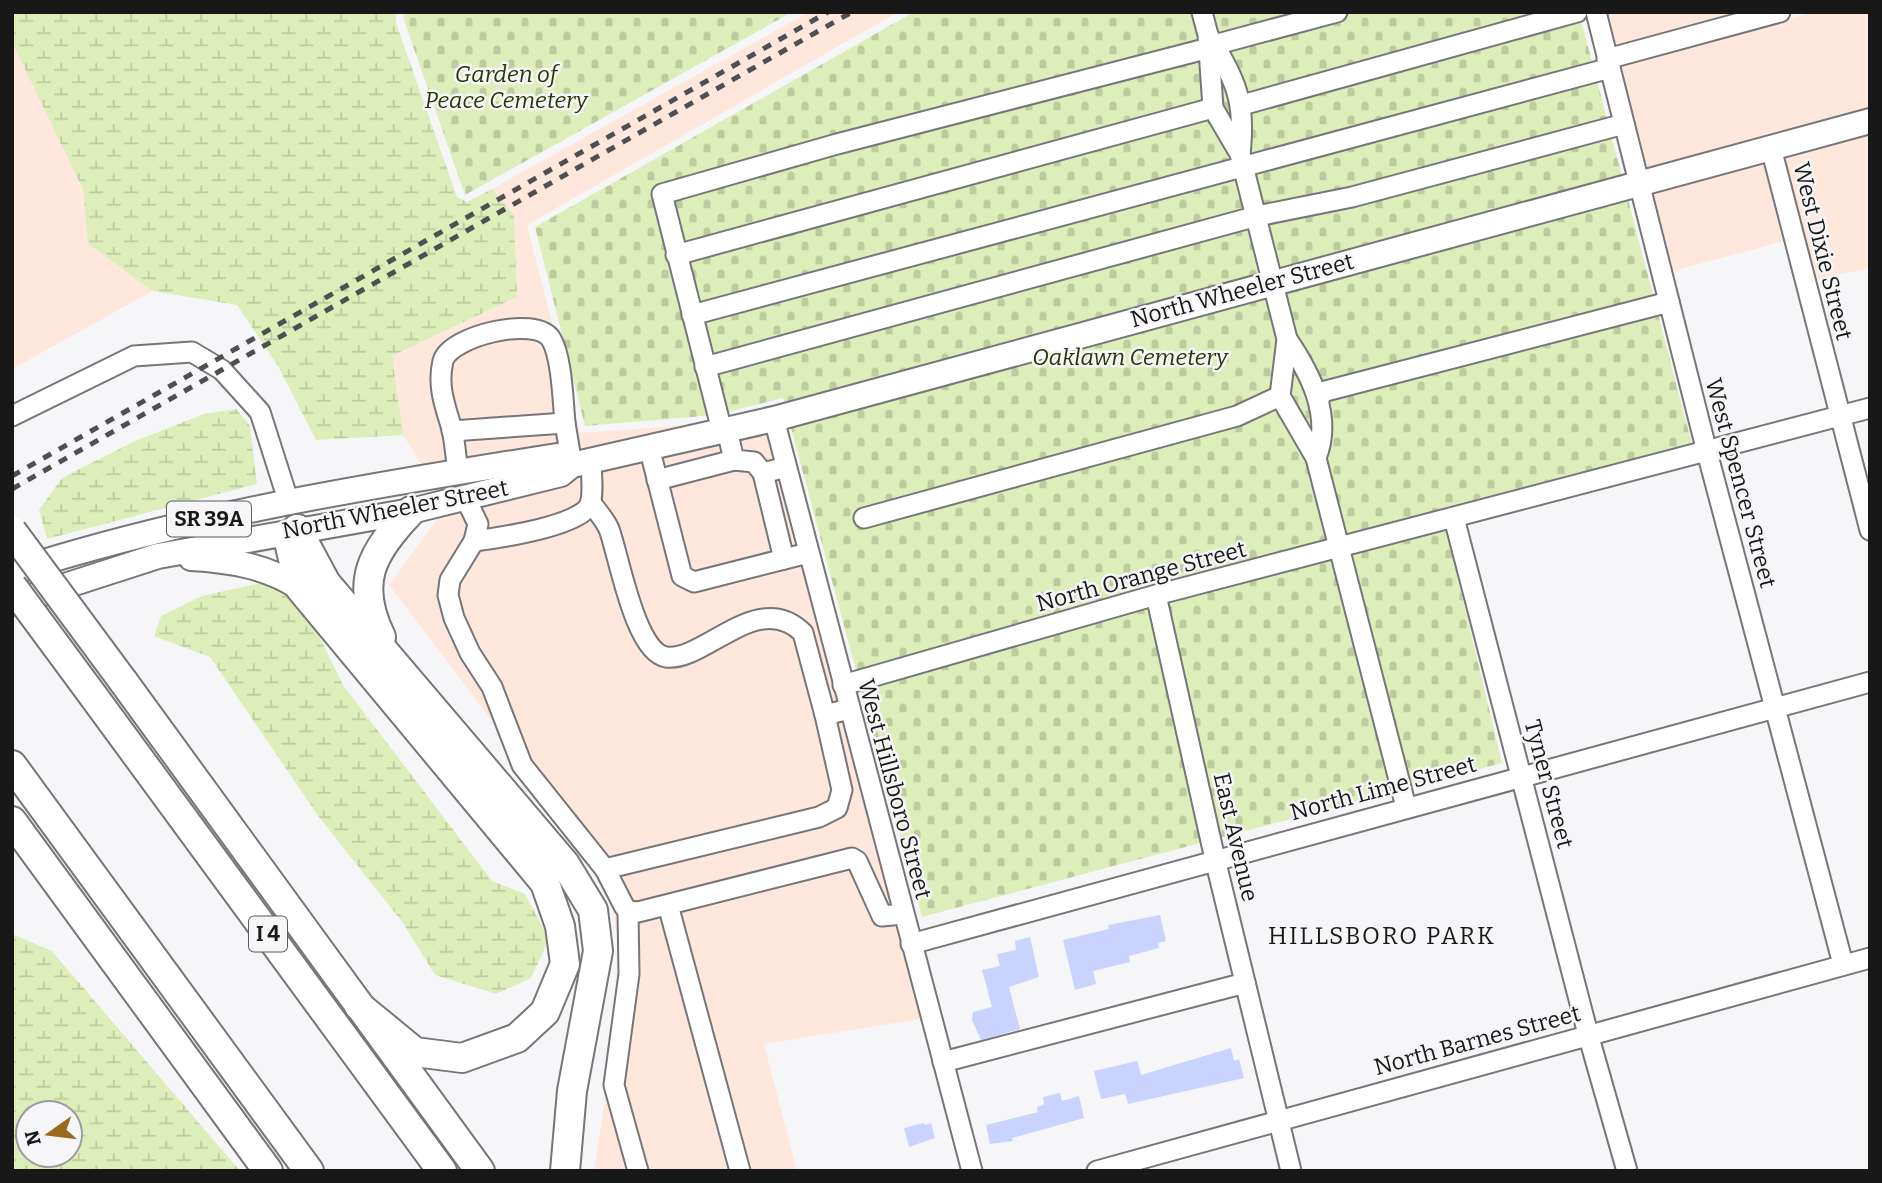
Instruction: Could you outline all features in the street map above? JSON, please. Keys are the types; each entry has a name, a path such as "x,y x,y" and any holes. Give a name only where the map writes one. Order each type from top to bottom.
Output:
{"highway":[{"path":"396,667 371,616 368,579 373,560 385,539 411,511"},
{"path":"293,516 289,542 300,588 545,883 560,926 565,964 545,1012 517,1038 462,1058 415,1052 359,1006"},
{"path":"293,516 326,583 565,864 593,910 598,951 572,1091 565,1171"},
{"path":"12,531 480,1171"},
{"name":"I 4","path":"12,586 442,1171"},
{"path":"12,765 309,1171"},
{"path":"12,821 266,1171"}],"main road":[{"name":"North Wheeler Street","path":"12,572 140,534 293,516 411,511 561,474 588,461 774,419 1870,121"},
{"name":"North Wheeler Street","path":"12,603 293,516 458,471 557,456 588,461"},
{"path":"158,556 234,563 278,574 300,588"}],"street":[{"path":"1202,12 1210,43 1213,108 1242,160 1287,338 1280,396 1317,458 1337,548 1406,807"},
{"path":"734,460 705,367 662,194 1210,43 1337,12"},
{"path":"1242,104 1577,12"},
{"name":"West Spencer Street","path":"1596,12 1707,452 1843,964"},
{"path":"692,315 1242,160 1608,64 1780,12"},
{"path":"1210,43 1235,80 1242,104 1242,160"},
{"path":"676,255 1213,108"},
{"path":"705,367 1257,216 1352,197 1624,124"},
{"name":"West Dixie Street","path":"1772,148 1870,530"},
{"path":"1319,400 1322,392 1669,302"},
{"path":"458,471 452,431 442,402 443,359 450,350 466,339 526,327 541,328 552,340 565,423 588,461 591,503 607,526 639,630 653,650 665,657 681,655 739,624 780,619 794,623 803,633 842,790 837,808 820,817 605,869"},
{"path":"1287,338 1307,367 1319,400 1322,444 1317,458"},
{"path":"12,416 134,356 192,352 222,370 260,412 293,516"},
{"path":"864,518 1237,416 1280,396"},
{"path":"1454,518 1870,408"},
{"name":"West Hillsboro Street","path":"774,419 972,1171"},
{"path":"452,431 565,423"},
{"path":"649,447 682,576 687,582 808,553"},
{"path":"657,480 734,460 754,462 763,473 785,559"},
{"path":"763,473 786,467"},
{"path":"466,497 478,524 474,541 450,580 449,595 454,618 470,653 492,687 522,765 605,869 628,911 629,974 614,1085 638,1171"},
{"path":"474,541 562,521 583,514 591,503"},
{"name":"North Orange Street","path":"843,685 1156,596 1454,518"},
{"name":"Tyner Street","path":"1454,518 1588,1034 1627,1171"},
{"name":"East Avenue","path":"1156,596 1215,859 1292,1171"},
{"name":"North Lime Street","path":"911,944 1521,775 1870,682"},
{"path":"825,715 849,709"},
{"path":"628,911 668,905 852,858 857,861 882,916 903,914"},
{"path":"668,905 740,1171"},
{"name":"North Barnes Street","path":"1097,1171 1870,958"},
{"path":"943,1062 1245,983"}],"shaded area":[{"path":"809,12 898,12 527,225 580,433 716,423 575,455 425,470 403,435 391,357 517,297 514,215 492,189"},
{"path":"1606,12 1745,12 1615,47"},
{"path":"1815,12 1870,12 1870,112 1647,171 1620,65"},
{"path":"12,42 83,190 88,244 153,291 12,369"},
{"path":"1870,131 1870,268 1816,279 1784,154"},
{"path":"1764,159 1785,241 1672,271 1652,188"},
{"path":"766,430 920,1019 764,1044 797,1171 594,1171 624,980 610,892 482,707 389,585 443,512 578,473"}],"green space":[{"path":"12,12 396,12 396,23 457,197 467,202 492,189 514,215 517,297 392,356 403,435 316,440 278,366 237,305 153,291 88,244 83,190 12,42"},
{"name":"Garden of Peace Cemetery","path":"404,12 792,12 465,195 404,20"},
{"name":"Oaklawn Cemetery","path":"914,12 1579,12 1692,444 1441,508 1502,763 922,917 783,398 716,415 585,426 535,227"},
{"path":"236,409 250,426 257,484 47,539 39,510 62,478 135,441 204,414"},
{"path":"261,583 293,598 319,636 343,685 492,881 525,894 549,939 531,978 496,994 435,975 403,923 319,817 210,657 154,636 161,616 202,596"},
{"path":"12,934 52,951 240,1171 12,1171"}],"building":[{"path":"1160,915 1166,941 1158,943 1159,948 1129,956 1130,962 1093,971 1096,984 1075,990 1063,940 1109,929 1108,925"},
{"path":"1030,937 1039,977 1009,987 1020,1029 981,1040 972,1020 973,1012 992,1007 982,970 1000,966 997,954 1016,950 1015,941"},
{"path":"1231,1048 1234,1061 1239,1059 1244,1078 1128,1104 1125,1094 1101,1099 1094,1071 1137,1061 1141,1075"},
{"path":"1060,1093 1062,1101 1079,1096 1084,1118 1012,1138 1013,1141 990,1144 986,1125 1038,1112 1037,1107 1044,1105 1043,1097"},
{"path":"931,1123 935,1138 909,1147 904,1128"}],"railway":[{"path":"12,476 828,12"},
{"path":"12,489 852,12"}],"district":[{"name":"HILLSBORO PARK","path":"1382,936"}]}
